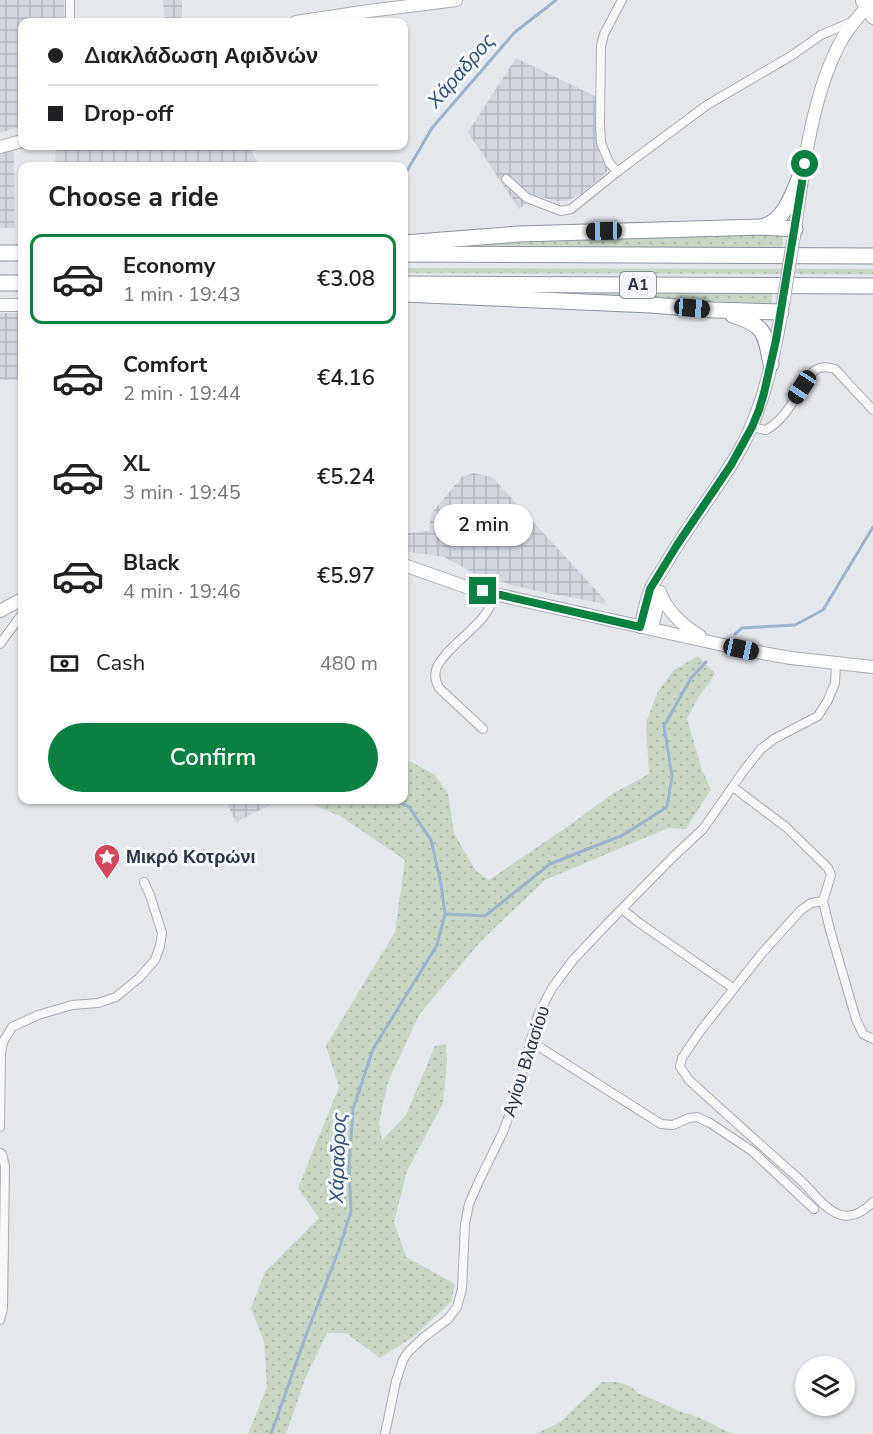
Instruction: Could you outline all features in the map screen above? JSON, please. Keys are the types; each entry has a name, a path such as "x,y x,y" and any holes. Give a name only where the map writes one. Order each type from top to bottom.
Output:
{"highway":[{"path":"408,243 556,232 761,227 779,218 805,164"},
{"path":"761,227 794,235"},
{"path":"0,253 18,253"},
{"name":"Α1","path":"408,254 873,256"},
{"path":"0,283 18,283"},
{"name":"Α1","path":"408,284 873,286"},
{"path":"408,294 651,305 712,310 782,305"},
{"path":"712,310 750,321 761,329 771,364"}],"main road":[{"path":"323,18 456,0"},
{"path":"646,628 650,589 731,465 752,427 771,364 805,164 824,81 843,37 868,6"},
{"path":"0,147 18,142"},
{"path":"0,305 18,305"},
{"path":"408,566 450,582 494,594 708,642 772,655 873,668"},
{"path":"646,628 660,592 662,571"},
{"path":"660,592 677,619 708,642"},
{"path":"0,611 18,601"}],"street":[{"path":"70,0 70,18"},
{"path":"617,172 609,162 601,143 601,46 604,34 622,0"},
{"path":"506,180 527,198 561,212 571,209 707,105 791,56 821,35 855,20"},
{"path":"752,427 766,430 774,426 812,373 822,367 835,369 840,373 873,410"},
{"path":"483,729 439,688 435,680 435,672 437,665 447,653 485,616 494,594"},
{"path":"0,644 18,619"},
{"name":"Αγίου Βλασίου","path":"385,1434 396,1381 403,1360 424,1337 448,1319 457,1307 462,1289 465,1224 469,1204 503,1132 538,1015 552,988 573,960 703,829 761,749 774,739 818,716 835,683 836,664"},
{"path":"733,787 786,827 828,868 831,875 823,901 856,1019 863,1034 873,1039"},
{"path":"0,1127 1,1054 3,1042 12,1027 72,1005 98,1003 116,997 139,978 155,960 162,933 144,882"},
{"path":"823,901 811,903 801,910 733,988 682,1058 680,1067 689,1080 801,1180 831,1210 843,1215 860,1213 873,1202"},
{"path":"622,909 733,988"},
{"path":"530,1041 661,1124 673,1125 697,1117 710,1123 752,1151 814,1209"},
{"path":"0,1153 4,1166 4,1194 3,1309 0,1320"}],"shaded area":[{"path":"0,0 64,0 65,18 18,18 18,127 0,133"},
{"path":"163,0 182,0 182,18 165,18"},
{"path":"516,58 597,97 597,140 600,156 610,169 581,194 566,201 536,196 519,209 468,132"},
{"path":"14,150 15,228 0,228 0,154"},
{"path":"56,150 252,150 257,162 55,162"},
{"path":"0,313 18,313 18,380 0,380"},
{"path":"474,473 492,477 605,600 605,604 532,590 479,576 444,557 408,552 408,533 429,531 431,514 462,477"},
{"path":"227,804 272,804 236,822"}],"green space":[{"path":"627,235 775,235 783,237 782,249 424,246"},
{"path":"408,268 873,269 873,274 408,273"},
{"path":"435,288 773,290 771,303 577,297"},
{"path":"698,656 715,673 687,719 702,770 711,789 686,829 668,828 545,880 481,941 419,1015 388,1082 379,1123 382,1140 406,1115 435,1046 446,1044 447,1062 443,1103 407,1171 394,1222 406,1257 455,1284 451,1302 413,1337 380,1358 346,1333 327,1333 305,1379 286,1434 248,1434 267,1387 264,1342 251,1308 265,1272 319,1218 298,1188 339,1087 326,1046 395,932 405,860 340,816 312,804 408,804 408,760 435,775 448,794 454,833 475,870 489,880 612,794 649,774 646,723 658,691 674,670"},
{"path":"602,1382 617,1382 630,1386 638,1393 698,1417 732,1434 536,1434 560,1422"}],"waterway":[{"name":"Χάραδρος","path":"408,169 432,128 514,33 556,0"},
{"path":"735,634 742,628 795,625 823,610 873,527"},
{"path":"446,914 485,916 550,864 623,835 667,807 672,776 664,726 691,678 706,662"},
{"name":"Χάραδρος","path":"271,1434 351,1211 349,1165 353,1109 373,1049 437,945 445,914 431,840 409,807 403,804"}],"place":[{"name":"Μικρό Κοτρώνι","path":"107,880"}],"route":[{"path":"483,591 640,627 650,589 731,465 759,410 776,340 805,164"}]}
